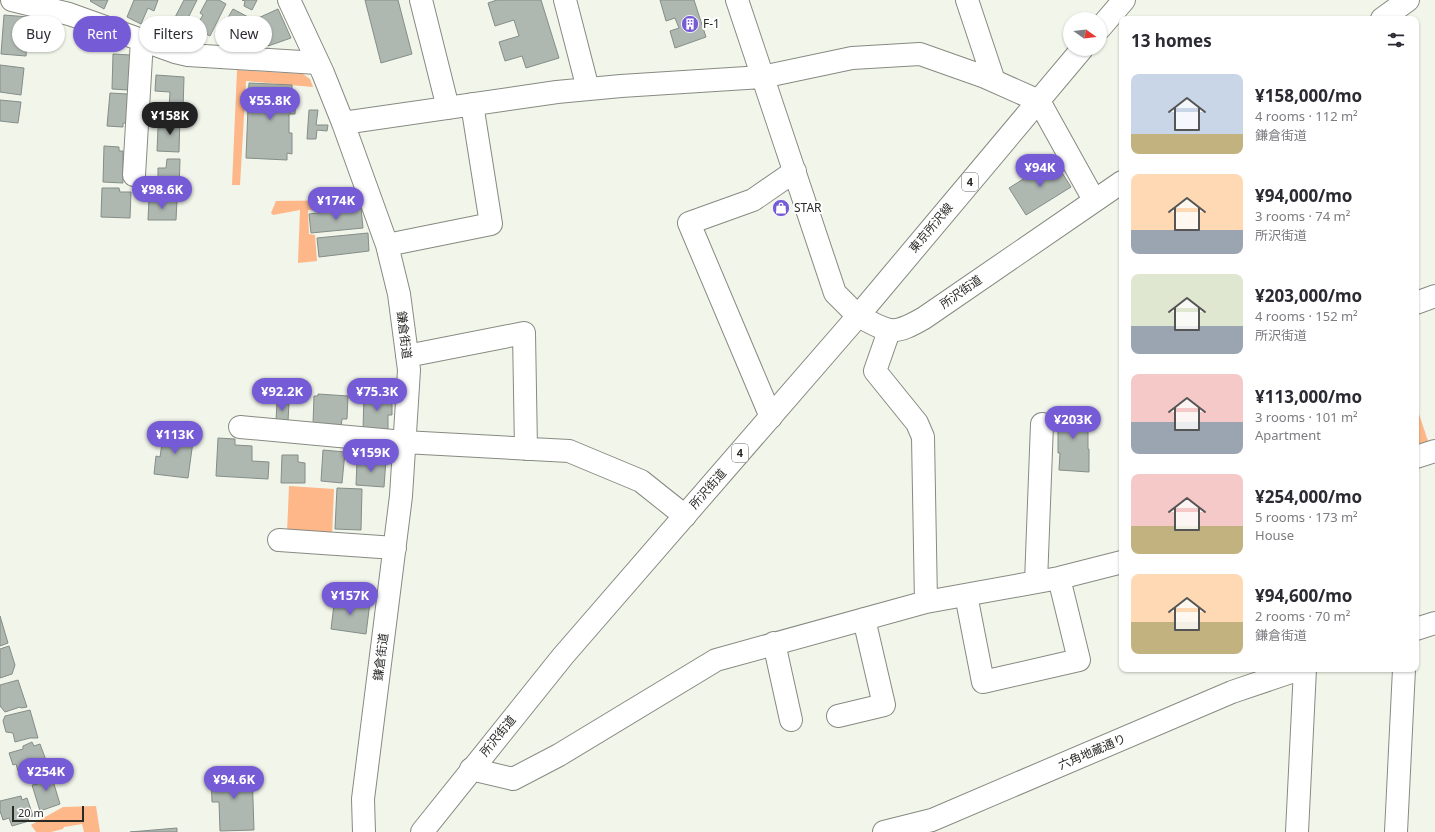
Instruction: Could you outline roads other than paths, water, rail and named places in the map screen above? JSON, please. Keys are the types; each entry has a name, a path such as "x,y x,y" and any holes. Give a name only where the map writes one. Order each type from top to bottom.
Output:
{"street":[{"path":"12,0 69,14 139,39"},
{"name":"鎌倉街道","path":"289,0 318,62 343,123 362,191 399,294 409,370 401,496 363,799 364,832"},
{"path":"421,0 448,108"},
{"path":"565,0 588,88"},
{"path":"737,0 835,293 858,316 889,331 875,372 917,423 922,437 926,602"},
{"path":"967,0 994,81"},
{"path":"1107,20 1124,0"},
{"path":"1386,16 1408,0"},
{"path":"134,174 141,52"},
{"path":"175,52 209,63 318,62"},
{"path":"343,123 588,88 762,77 852,58 920,54 994,81 1039,101 1094,200"},
{"name":"東京所沢線","path":"858,316 1076,56"},
{"path":"386,258 491,224 472,104"},
{"path":"771,417 689,223 753,200 795,171"},
{"name":"所沢街道","path":"889,331 906,328 924,318 1119,184"},
{"path":"1419,302 1435,296"},
{"name":"所沢街道","path":"422,832 471,769 564,656 858,316"},
{"path":"407,356 524,333 526,448"},
{"path":"1036,582 1042,424"},
{"path":"240,427 404,442 568,451 641,481 685,516"},
{"path":"1419,456 1435,451"},
{"path":"279,540 395,548"},
{"path":"471,769 513,779 559,755 716,660 926,602 1059,578 1119,563"},
{"path":"966,595 984,682 1079,660 1059,578"},
{"path":"838,716 884,706 864,619"},
{"path":"1419,628 1435,623"},
{"path":"774,643 791,720"},
{"name":"六角地蔵通り","path":"884,832 932,820 1232,692 1291,672"},
{"path":"1297,832 1305,672"},
{"path":"1396,832 1404,672"}],"place":[{"name":"F-1","path":"690,24"},
{"name":"STAR","path":"781,208"}]}
